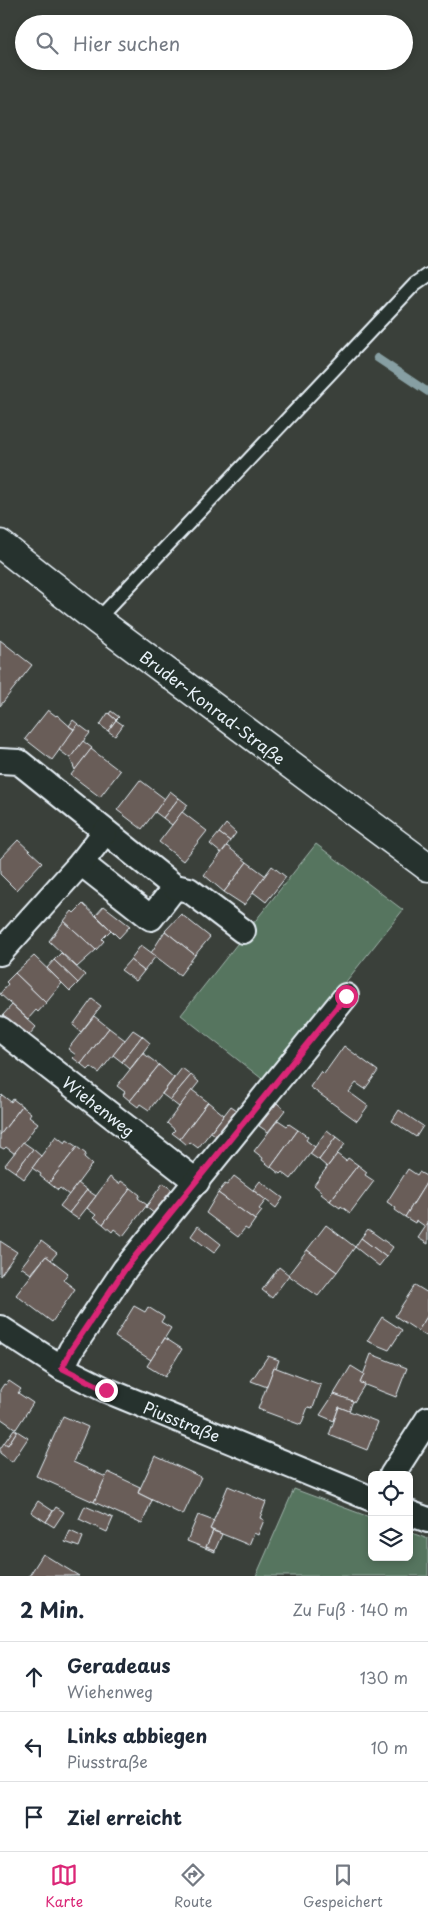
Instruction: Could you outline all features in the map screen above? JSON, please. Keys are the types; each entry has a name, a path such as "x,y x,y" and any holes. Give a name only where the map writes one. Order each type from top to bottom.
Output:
{"street":[{"name":"Bruder-Konrad-Straße","path":"0,544 97,620 428,867"},
{"path":"0,761 19,762 175,887 189,890 243,931"},
{"path":"0,953 81,863 105,832"},
{"path":"81,863 151,918 175,887"},
{"path":"62,1368 71,1350 125,1269 346,996"},
{"name":"Wiehenweg","path":"0,1029 197,1182"},
{"name":"Piusstraße","path":"0,1328 62,1368 106,1390 368,1497"},
{"path":"395,1471 428,1419"},
{"path":"413,1514 428,1520"}],"lane":[{"path":"97,620 408,291 428,275"}],"green space":[{"path":"316,844 403,910 266,1082 181,1015"},
{"path":"294,1489 368,1517 368,1561 413,1561 413,1533 428,1539 428,1576 256,1576"}],"building":[{"path":"0,640 32,665 0,706"},
{"path":"48,710 57,715 74,730 52,760 25,739"},
{"path":"111,711 119,717 116,720 109,714"},
{"path":"108,713 116,720 108,731 100,725"},
{"path":"73,720 78,724 74,729 69,726"},
{"path":"116,720 123,725 115,736 108,731"},
{"path":"78,724 90,733 70,758 59,750"},
{"path":"83,741 92,748 75,770 70,758"},
{"path":"91,749 120,771 100,797 71,775"},
{"path":"140,780 165,799 142,829 117,810"},
{"path":"170,791 179,798 163,818 155,812"},
{"path":"179,798 188,805 172,825 163,818"},
{"path":"182,812 207,831 183,861 159,842"},
{"path":"226,824 236,833 230,841 219,833"},
{"path":"219,833 230,841 221,853 210,844"},
{"path":"18,840 42,862 16,890 0,874 0,859"},
{"path":"227,846 247,862 224,892 204,875"},
{"path":"247,862 266,876 244,905 224,892"},
{"path":"272,866 286,877 266,902 253,892"},
{"path":"83,904 111,930 102,939 104,941 96,950 64,921 72,911 74,913"},
{"path":"104,906 130,926 119,938 96,915"},
{"path":"181,914 210,937 195,955 165,931"},
{"path":"64,921 96,950 77,967 49,941"},
{"path":"165,931 195,955 180,975 151,953"},
{"path":"141,945 156,956 144,971 130,960"},
{"path":"61,953 85,975 78,983 54,960"},
{"path":"34,956 62,983 46,1003 15,973"},
{"path":"54,960 78,983 70,991 47,968"},
{"path":"130,960 144,971 136,981 121,970"},
{"path":"15,973 46,1003 28,1019 0,994 8,984 6,982"},
{"path":"92,999 101,1006 81,1032 73,1025"},
{"path":"12,1005 36,1027 29,1035 3,1015"},
{"path":"94,1016 109,1028 81,1064 73,1058 76,1055 68,1049"},
{"path":"109,1028 125,1040 99,1073 91,1067 88,1070 81,1064"},
{"path":"133,1030 142,1036 122,1062 113,1055"},
{"path":"142,1036 150,1043 130,1069 122,1062"},
{"path":"344,1046 378,1071 365,1089 356,1083 349,1092 368,1106 357,1121 310,1087 321,1071 324,1074"},
{"path":"143,1053 159,1065 130,1101 123,1095 125,1092 117,1086"},
{"path":"159,1065 174,1078 149,1110 140,1104 138,1107 130,1101"},
{"path":"182,1068 191,1075 170,1100 162,1094"},
{"path":"191,1075 199,1082 179,1107 170,1100"},
{"path":"192,1090 208,1102 180,1139 172,1133 175,1130 167,1123"},
{"path":"2,1095 11,1102 13,1099 22,1106 0,1135 0,1097"},
{"path":"208,1102 224,1115 198,1148 190,1142 187,1145 180,1139"},
{"path":"277,1103 285,1110 268,1132 259,1126"},
{"path":"22,1106 31,1113 29,1116 38,1123 15,1154 6,1147 4,1149 0,1147 0,1135"},
{"path":"231,1106 240,1112 219,1138 211,1132"},
{"path":"399,1110 423,1126 416,1137 392,1121"},
{"path":"278,1120 298,1130 271,1167 254,1151"},
{"path":"298,1130 308,1137 306,1140 315,1147 291,1179 271,1167"},
{"path":"327,1130 336,1137 319,1160 310,1154"},
{"path":"56,1136 65,1143 67,1140 77,1147 49,1183 32,1168"},
{"path":"336,1137 345,1144 327,1167 319,1160"},
{"path":"23,1142 33,1149 15,1172 5,1165"},
{"path":"77,1147 86,1154 84,1157 92,1164 69,1195 49,1183"},
{"path":"33,1149 41,1156 24,1179 15,1172"},
{"path":"337,1154 346,1161 348,1158 358,1165 330,1201 314,1185"},
{"path":"358,1165 367,1172 365,1175 374,1181 350,1213 330,1201"},
{"path":"408,1169 417,1175 419,1172 428,1177 428,1180 405,1217 387,1202"},
{"path":"234,1176 266,1200 259,1209 262,1211 255,1220 218,1193"},
{"path":"110,1177 119,1184 121,1181 131,1188 103,1224 87,1208"},
{"path":"428,1180 428,1223 426,1227 416,1220 415,1223 405,1217"},
{"path":"260,1181 283,1198 276,1208 253,1190"},
{"path":"78,1183 87,1190 69,1213 60,1206"},
{"path":"163,1183 172,1190 155,1214 146,1207"},
{"path":"131,1188 140,1195 138,1198 147,1205 123,1236 114,1229 112,1232 103,1224"},
{"path":"87,1190 96,1196 78,1219 69,1213"},
{"path":"218,1193 255,1220 248,1230 245,1228 238,1237 206,1213"},
{"path":"428,1223 428,1244 418,1238"},
{"path":"326,1225 355,1247 337,1272 307,1250"},
{"path":"198,1226 221,1244 214,1253 191,1236"},
{"path":"368,1229 393,1247 386,1257 361,1238"},
{"path":"361,1238 386,1257 379,1266 355,1247"},
{"path":"0,1241 17,1252 0,1276"},
{"path":"41,1241 57,1253 51,1260 46,1256 31,1274 21,1267"},
{"path":"307,1250 337,1272 318,1296 288,1275"},
{"path":"46,1256 68,1273 63,1280 75,1289 52,1322 16,1295"},
{"path":"279,1267 289,1275 272,1298 262,1290"},
{"path":"415,1285 428,1293 428,1315 418,1331 395,1316"},
{"path":"134,1306 145,1312 148,1307 164,1317 161,1322 171,1328 151,1360 115,1337"},
{"path":"428,1315 428,1337 418,1331"},
{"path":"382,1317 402,1330 389,1350 367,1341"},
{"path":"165,1338 182,1349 165,1377 147,1366"},
{"path":"371,1354 407,1368 396,1397 360,1383"},
{"path":"268,1356 279,1360 276,1368 274,1367 267,1387 251,1381"},
{"path":"351,1366 364,1374 360,1383 365,1384 354,1402 334,1394"},
{"path":"274,1367 321,1385 313,1408 308,1407 301,1425 258,1409"},
{"path":"9,1381 21,1389 18,1393 33,1403 16,1429 0,1418 0,1390"},
{"path":"334,1394 353,1401 349,1411 339,1407 334,1421 320,1415"},
{"path":"339,1407 378,1422 367,1450 329,1435"},
{"path":"63,1416 88,1427 73,1462 106,1477 94,1502 36,1476"},
{"path":"14,1429 17,1431 8,1445 4,1443"},
{"path":"17,1431 28,1438 12,1462 0,1453 0,1449 4,1443 8,1445"},
{"path":"155,1456 201,1477 183,1515 138,1493"},
{"path":"108,1472 140,1487 138,1493 152,1500 142,1524 94,1502"},
{"path":"228,1486 266,1502 260,1518 264,1520 258,1535 254,1533 249,1545 210,1529"},
{"path":"38,1501 53,1511 46,1522 31,1512"},
{"path":"85,1506 113,1518 107,1532 79,1519"},
{"path":"56,1507 64,1512 54,1527 46,1522"},
{"path":"198,1515 214,1521 210,1529 213,1531 206,1547 215,1550 215,1552 187,1541"},
{"path":"70,1531 83,1537 79,1547 65,1542"},
{"path":"213,1531 222,1534 215,1550 206,1547"},
{"path":"43,1554 79,1576 29,1576"}],"waterway":[{"path":"377,358 428,392"}],"route":[{"path":"106,1390 62,1368 71,1350 125,1269 346,996"}]}
